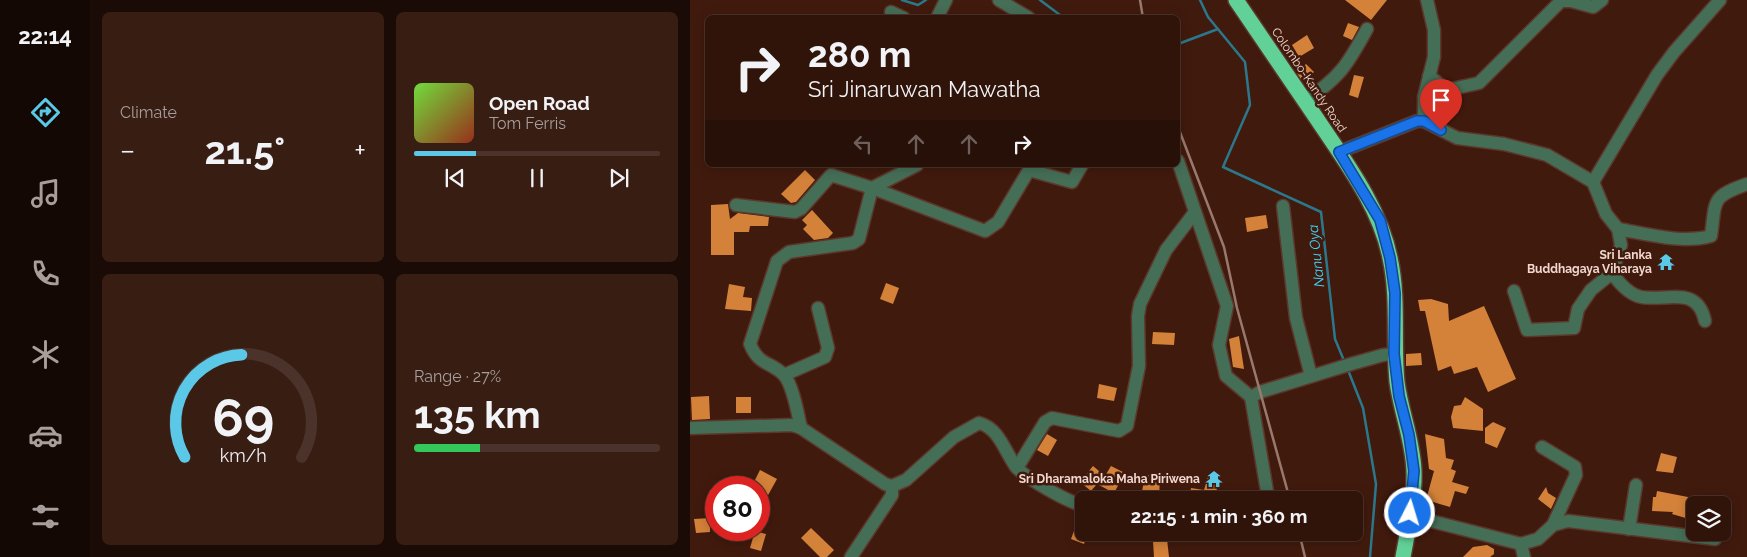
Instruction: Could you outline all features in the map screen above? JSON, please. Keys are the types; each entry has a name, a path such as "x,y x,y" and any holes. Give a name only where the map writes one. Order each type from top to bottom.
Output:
{"highway":[{"name":"Colombo-Kandy Road","path":"1236,0 1339,152 1380,220 1390,258 1395,293 1394,354 1399,396 1409,435 1414,471 1403,557"}],"street":[{"path":"938,15 946,0"},
{"path":"999,0 1023,15"},
{"path":"1424,121 1424,97 1434,57 1434,30 1428,0"},
{"path":"1429,76 1448,90 1479,83 1561,1 1571,1 1593,7 1602,0"},
{"path":"1593,182 1657,75 1674,52 1720,0"},
{"path":"891,12 898,15"},
{"path":"1304,101 1319,92 1341,73 1367,29"},
{"path":"1339,152 1417,121 1424,121 1457,138 1504,144 1547,155 1593,182 1606,214 1618,229 1621,245 1612,273 1592,290 1578,309 1574,328 1527,330 1514,292"},
{"path":"801,428 789,384 784,376 755,356 750,344 777,261 789,252 853,243 859,239 872,188 913,167"},
{"path":"736,205 794,212 801,209 830,170 985,231 998,222 1029,170 1072,182 1081,167"},
{"path":"1180,167 1226,306 1219,345 1226,376 1251,397 1267,491"},
{"path":"1618,229 1660,237 1700,239 1711,236 1715,203 1723,192 1747,184"},
{"path":"1283,206 1296,318 1310,376"},
{"path":"1017,468 1045,422 1052,418 1119,431 1126,426 1139,366 1138,316 1140,304 1166,250 1195,212"},
{"path":"1612,273 1622,287 1641,297 1688,297 1702,310 1704,321"},
{"path":"784,376 825,357 828,348 818,308"},
{"path":"1251,397 1260,392 1331,369 1383,355 1394,354"},
{"path":"690,428 792,426 801,428 885,484 892,486 906,480 954,437 979,423 987,425 995,433 1017,468 1050,490 1075,502"},
{"path":"1410,513 1431,521 1521,544 1538,539 1553,525 1576,475 1576,467 1542,447"},
{"path":"1629,529 1636,485"},
{"path":"851,557 892,495 892,486"},
{"path":"1553,525 1568,521 1686,536"},
{"path":"1521,544 1524,557"}],"building":[{"path":"1345,0 1387,0 1371,20"},
{"path":"1348,23 1359,27 1352,40 1343,36"},
{"path":"1307,35 1314,48 1299,57 1292,45"},
{"path":"1306,64 1314,72 1303,82 1297,73"},
{"path":"1354,75 1364,77 1358,98 1349,95"},
{"path":"805,170 815,180 796,202 791,203 781,194"},
{"path":"728,204 730,219 738,213 769,217 768,226 750,226 749,232 734,232 734,255 711,255 711,205"},
{"path":"812,210 833,233 828,238 814,240 803,229 807,225 802,220"},
{"path":"1266,215 1268,228 1247,232 1245,218"},
{"path":"886,283 899,288 893,304 880,299"},
{"path":"729,284 745,287 743,297 752,298 751,311 725,309"},
{"path":"1431,299 1448,304 1449,321 1484,306 1516,379 1488,392 1477,367 1454,374 1451,366 1438,371 1425,311 1420,311 1418,300"},
{"path":"1153,332 1175,333 1174,345 1152,344"},
{"path":"1239,336 1244,369 1233,367 1229,339"},
{"path":"1421,353 1422,365 1406,366 1406,354"},
{"path":"1099,384 1117,388 1114,401 1097,398"},
{"path":"709,396 710,419 692,420 691,397"},
{"path":"736,397 751,397 751,413 736,413"},
{"path":"1465,397 1483,409 1483,431 1453,428 1451,417 1454,406 1461,405"},
{"path":"1493,422 1506,428 1497,448 1485,443 1485,428"},
{"path":"1047,434 1057,440 1048,456 1037,450"},
{"path":"1425,434 1444,439 1446,458 1454,460 1451,469 1456,471 1452,482 1469,487 1466,494 1455,491 1450,507 1426,500 1434,471 1429,469"},
{"path":"1661,453 1677,457 1673,473 1656,471"},
{"path":"1093,466 1105,476 1111,466 1125,473 1115,491 1110,491 1097,484 1091,491 1080,482"},
{"path":"760,470 777,479 770,492 770,476 757,476"},
{"path":"1145,475 1160,476 1159,491 1142,491"},
{"path":"1208,477 1219,480 1216,491 1190,491 1191,488 1204,490"},
{"path":"1546,487 1548,493 1556,498 1551,509 1538,499"},
{"path":"1657,491 1686,497 1686,518 1672,514 1673,512 1652,511 1653,497 1656,497"},
{"path":"705,518 705,532 696,533 694,519"},
{"path":"811,528 834,550 827,557 820,557 801,538"},
{"path":"1075,528 1075,541 1071,539"},
{"path":"752,541 764,541 761,551 750,548"},
{"path":"1153,541 1167,541 1169,557 1154,557"},
{"path":"1487,545 1494,549 1494,554 1490,557 1463,557 1473,547"}],"waterway":[{"path":"902,0 918,5 926,0"},
{"path":"1040,0 1060,15"},
{"name":"Nanu Oya","path":"1200,0 1208,17 1245,62 1250,105 1223,167 1321,212 1335,339 1345,363"},
{"path":"1180,43 1218,29"},
{"name":"Nanu Oya","path":"1348,370 1363,408 1376,484 1370,557"}],"railway":[{"path":"1140,0 1142,15"},
{"path":"1180,132 1224,247 1237,308 1288,491"},
{"path":"1301,541 1305,557"}],"place":[{"name":"Sri Lanka Buddhagaya Viharaya","path":"1666,262"},
{"name":"Sri Dharamaloka Maha Piriwena","path":"1214,479"}],"route":[{"path":"1410,513 1414,471 1409,435 1399,396 1394,354 1395,293 1390,258 1380,220 1339,152 1417,121 1424,121 1441,130"}]}
